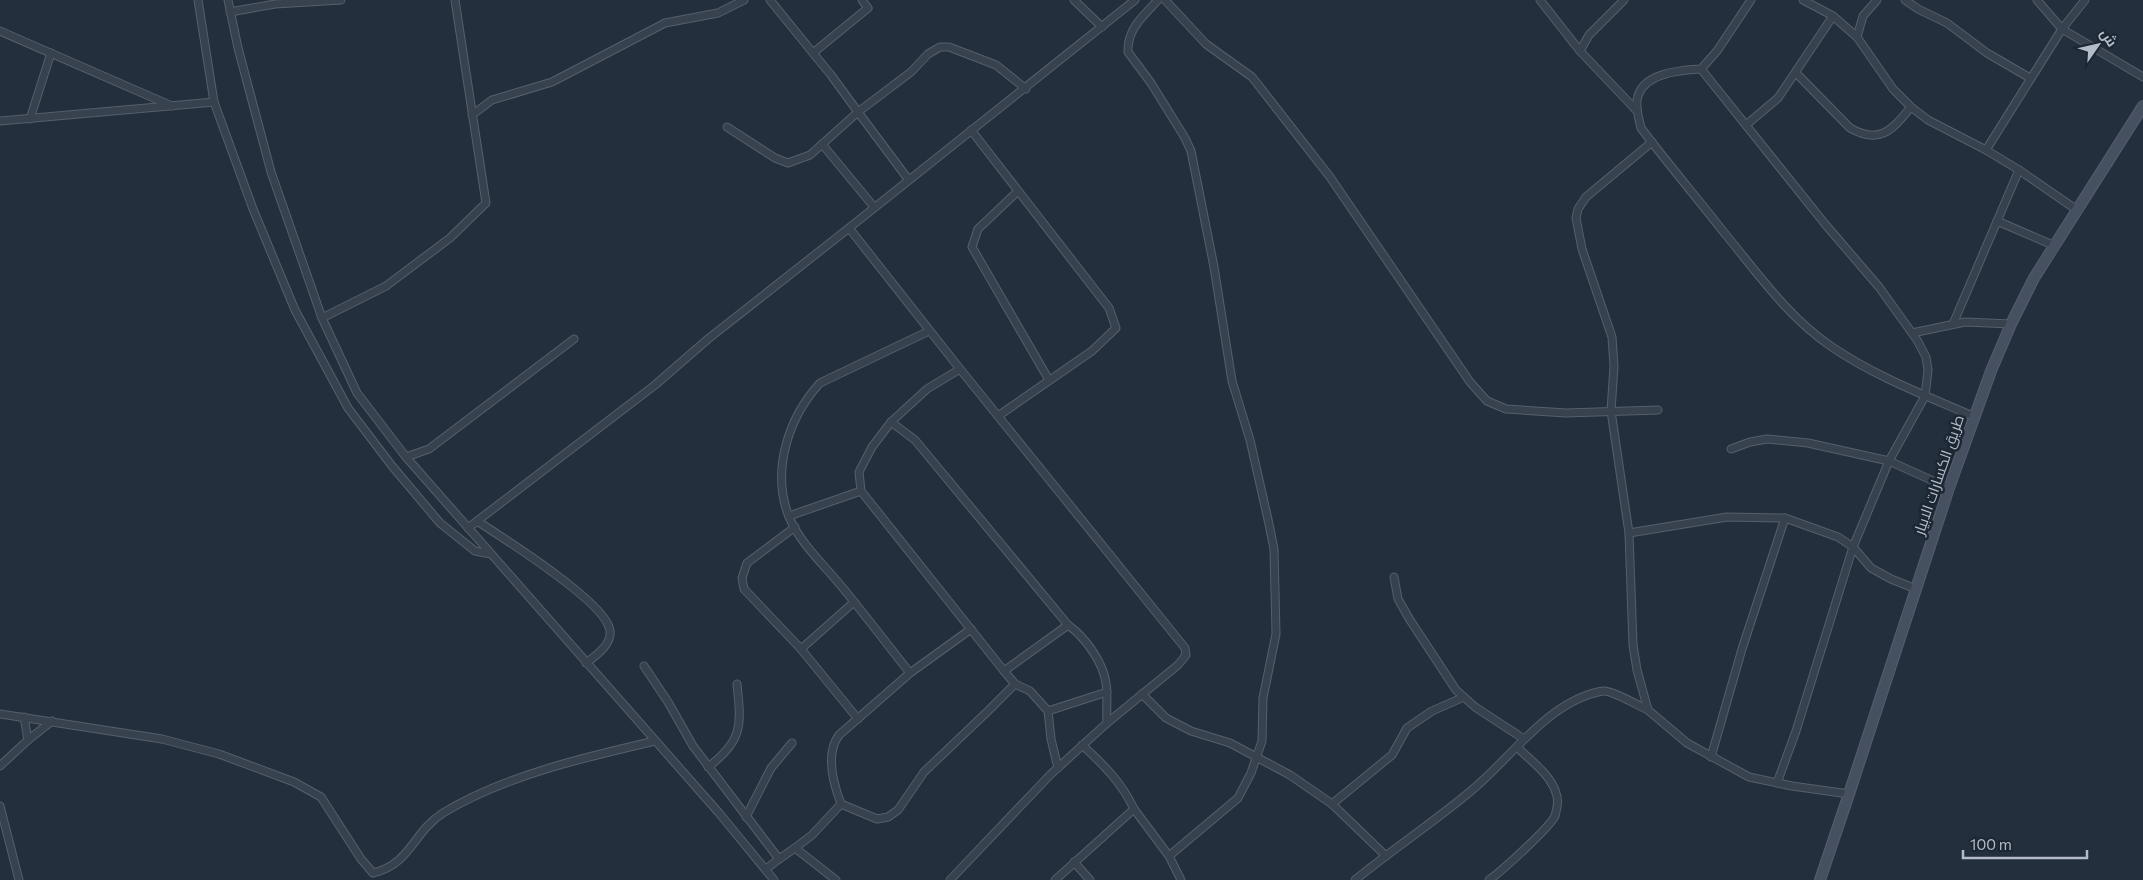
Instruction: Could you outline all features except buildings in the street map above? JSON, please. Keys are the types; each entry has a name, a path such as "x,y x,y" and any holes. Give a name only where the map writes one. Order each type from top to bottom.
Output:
{"street":[{"path":"198,0 214,102 253,209 295,310 348,408 392,466 440,523 475,551 491,554"},
{"path":"228,0 271,172 322,318 357,393 406,457 654,741 720,813 774,880"},
{"path":"230,12 275,4 341,0"},
{"path":"322,318 386,286 450,238 486,203 455,0"},
{"path":"472,115 492,100 552,82 666,23 718,13 744,0"},
{"path":"770,0 831,75 908,179"},
{"path":"812,53 868,8 862,0"},
{"path":"1074,0 1102,27"},
{"path":"468,528 655,385 908,179 1026,89 1135,0"},
{"path":"1158,0 1137,22 1130,35 1128,52 1151,83 1191,151 1214,267 1232,381 1250,440 1274,549 1276,634 1263,698 1262,741 1257,758 1238,798 1169,856"},
{"path":"1164,0 1206,44 1252,77 1330,177 1470,382 1487,401 1506,409 1566,413 1658,410"},
{"path":"1540,0 1580,51 1637,112"},
{"path":"1580,51 1588,35 1624,0"},
{"path":"1751,0 1710,60 1701,69 1681,70 1657,77 1645,86 1637,98 1637,112 1641,128 1769,289 1796,317 1825,342 1866,368 1925,396 1975,416"},
{"path":"1803,0 1833,16 1857,37 1893,89 1911,107 1928,120 1986,150 2019,170 2077,210"},
{"path":"1857,37 1863,16 1877,0"},
{"path":"1906,0 1918,9 1947,23 1987,53 2030,78"},
{"path":"2036,0 2062,29 2143,77"},
{"path":"1986,150 2062,29 2085,0"},
{"path":"1746,125 1778,98 1833,16"},
{"path":"0,31 173,106"},
{"path":"728,127 775,158 788,163 810,155 858,112 911,72 928,54 940,48 949,47 996,65 1026,89"},
{"path":"30,119 51,53"},
{"path":"1701,69 1879,287 1912,333 1926,357 1928,370 1925,396 1889,461 1854,548 1796,731 1777,783"},
{"path":"1796,73 1850,128 1859,133 1873,136 1886,132 1896,126 1911,107"},
{"path":"0,121 214,102"},
{"name":"طريق الكسارات الابيار","path":"1820,880 1850,794 1949,488 1991,371 2011,324 2034,278 2143,106"},
{"path":"971,130 1109,308 1116,328 1092,352 1048,380 998,416"},
{"path":"1648,710 1637,670 1633,645 1628,533 1611,411 1614,366 1612,337 1582,249 1576,218 1578,209 1586,198 1652,142"},
{"path":"822,144 874,207"},
{"path":"1953,324 2019,170"},
{"path":"1018,191 978,229 972,247 1048,380"},
{"path":"1997,221 2055,246"},
{"path":"849,228 929,331 1185,648 1186,655 1178,665 1082,745 950,880"},
{"path":"1912,333 1953,324 1976,322 2011,324"},
{"path":"910,673 795,527 789,516 782,488 785,449 796,415 808,396 820,384 834,376 929,331"},
{"path":"406,457 429,449 574,339"},
{"path":"960,369 927,389 891,422 872,447 859,472 861,491 1014,684 1030,691 1048,711 1051,739 1058,768"},
{"path":"891,422 915,440 1068,625 1078,632 1091,650 1102,670 1107,692 1107,723"},
{"path":"1731,448 1767,439 1791,440 1889,461 1949,488"},
{"path":"789,516 861,491"},
{"path":"1628,533 1727,517 1785,518 1838,537 1854,548 1871,568 1891,579 1916,589"},
{"path":"1711,757 1742,648 1785,518"},
{"path":"477,520 583,596 602,615 610,627 610,640 597,655 586,663"},
{"path":"795,527 748,563 742,578 744,589 801,648 858,719"},
{"path":"1394,577 1398,599 1456,690 1524,740"},
{"path":"801,648 854,602"},
{"path":"1004,671 1068,625"},
{"path":"971,629 910,673 839,735 833,744 832,780 841,804 877,819 888,817 898,810 924,772 1014,684"},
{"path":"644,666 668,702 693,746 778,859"},
{"path":"708,766 725,754 737,734 740,719 737,684"},
{"path":"1355,880 1474,788 1516,747 1561,708 1584,696 1606,691 1648,710 1687,743 1749,777 1850,794"},
{"path":"1048,711 1107,692"},
{"path":"1142,694 1166,718 1191,731 1230,742 1290,775 1332,804 1386,856"},
{"path":"1332,804 1392,755 1407,728 1432,711 1464,697"},
{"path":"0,714 162,739 219,754 294,782 321,797 361,859 373,873 385,870 404,857 426,825 444,813 503,784 618,749 654,741"},
{"path":"24,717 28,740"},
{"path":"0,766 52,721"},
{"path":"746,817 771,768 792,743"},
{"path":"1082,745 1109,770 1128,795 1134,809 1169,856 1181,880"},
{"path":"1489,880 1502,871 1554,818 1558,803 1556,792 1544,773 1516,747"},
{"path":"766,869 812,835 841,804"},
{"path":"0,806 19,880"},
{"path":"1055,880 1134,809"},
{"path":"795,848 836,880"},
{"path":"1074,862 1090,880"}]}
